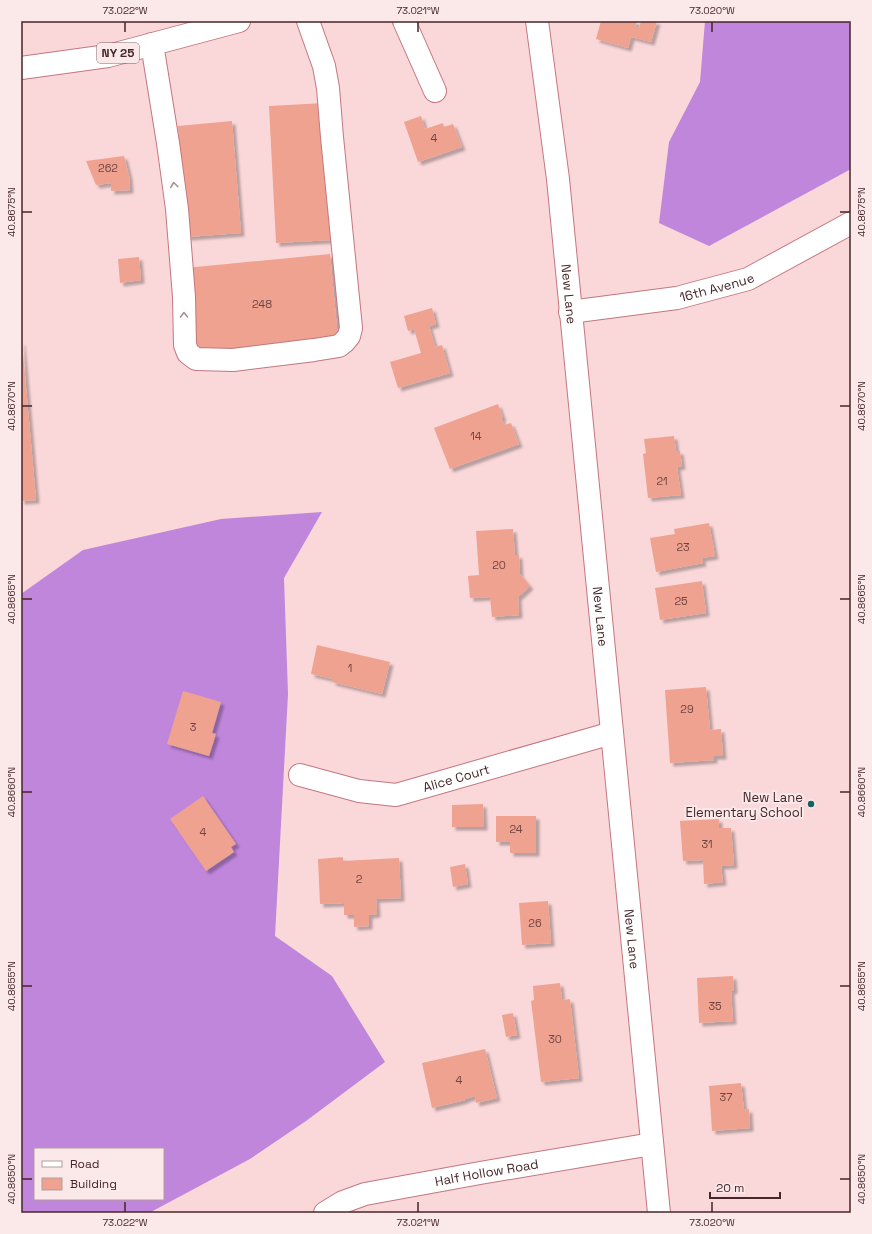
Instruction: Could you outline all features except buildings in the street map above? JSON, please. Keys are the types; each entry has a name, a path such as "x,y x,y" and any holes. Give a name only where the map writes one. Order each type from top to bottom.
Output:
{"street":[{"name":"NY 25","path":"21,68 108,56 152,44 213,24 238,21"},
{"path":"152,44 162,100 176,209 184,297 185,344 188,353 196,359 233,360 339,346 349,336 351,328 328,88 324,66 308,21"},
{"path":"404,21 436,91"},
{"name":"New Lane","path":"537,21 558,179 659,1213"},
{"name":"16th Avenue","path":"570,312 677,298 748,279 851,223"},
{"name":"Alice Court","path":"300,775 359,791 396,796 612,733"},
{"name":"Half Hollow Road","path":"325,1213 343,1202 365,1194 487,1171 652,1144"}],"shaded area":[{"path":"705,21 851,21 851,169 709,246 659,223 669,142 700,82"},
{"path":"322,512 284,578 288,694 275,936 332,976 385,1062 306,1121 250,1159 149,1213 21,1213 21,594 83,550 221,519"}],"place":[{"name":"New Lane Elementary School","path":"811,804"}]}
